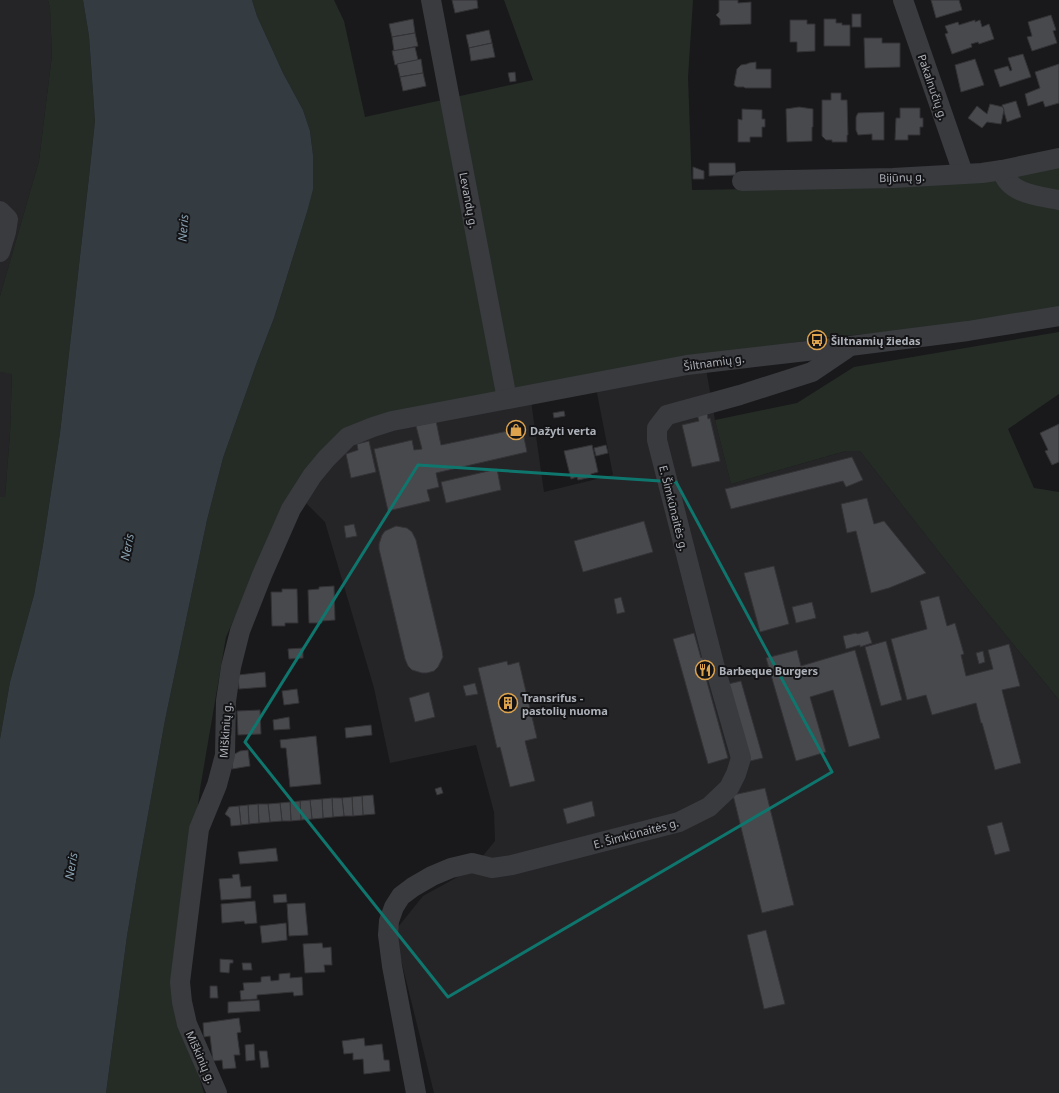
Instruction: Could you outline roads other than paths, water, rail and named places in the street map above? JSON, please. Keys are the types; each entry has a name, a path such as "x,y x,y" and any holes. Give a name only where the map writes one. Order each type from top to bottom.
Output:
{"street":[{"name":"Levandų g.","path":"431,0 507,399"},
{"name":"Pakalnučių g.","path":"903,0 962,174"},
{"name":"Bijūnų g.","path":"742,181 893,178 962,174 1002,170 1059,158"},
{"path":"1002,170 1004,178 1009,184 1017,189 1059,200"},
{"path":"0,252 6,232 4,215"},
{"name":"Šiltnamių g.","path":"373,427 392,421 687,365 968,331 1059,316"},
{"name":"E. Šimkūnaitės g.","path":"416,1093 392,966 388,935 389,921 394,907 401,896 432,876 451,868 472,863 492,868 512,865 679,822 709,807 729,788 736,774 740,758 657,440 657,428 667,415 812,372 850,346"},
{"name":"Miškinių g.","path":"217,1093 187,1024 182,1002 180,982 199,829 217,785 225,755 226,701 231,667 240,631 262,575 291,509 312,476 326,459 348,437 373,427"}],"water":[{"name":"Neris","path":"83,0 252,0 257,16 283,73 303,110 310,131 313,155 313,189 274,318 223,458 207,520 165,720 138,870 127,936 106,1093 0,1093 0,739 10,682 34,595 43,545 60,433 89,177 95,121 89,36"}],"place":[{"name":"Šiltnamių žiedas","path":"817,340"},
{"name":"Dažyti verta","path":"516,430"},
{"name":"Barbeque Burgers","path":"705,670"},
{"name":"Transrifus - pastolių nuoma","path":"508,703"}]}
